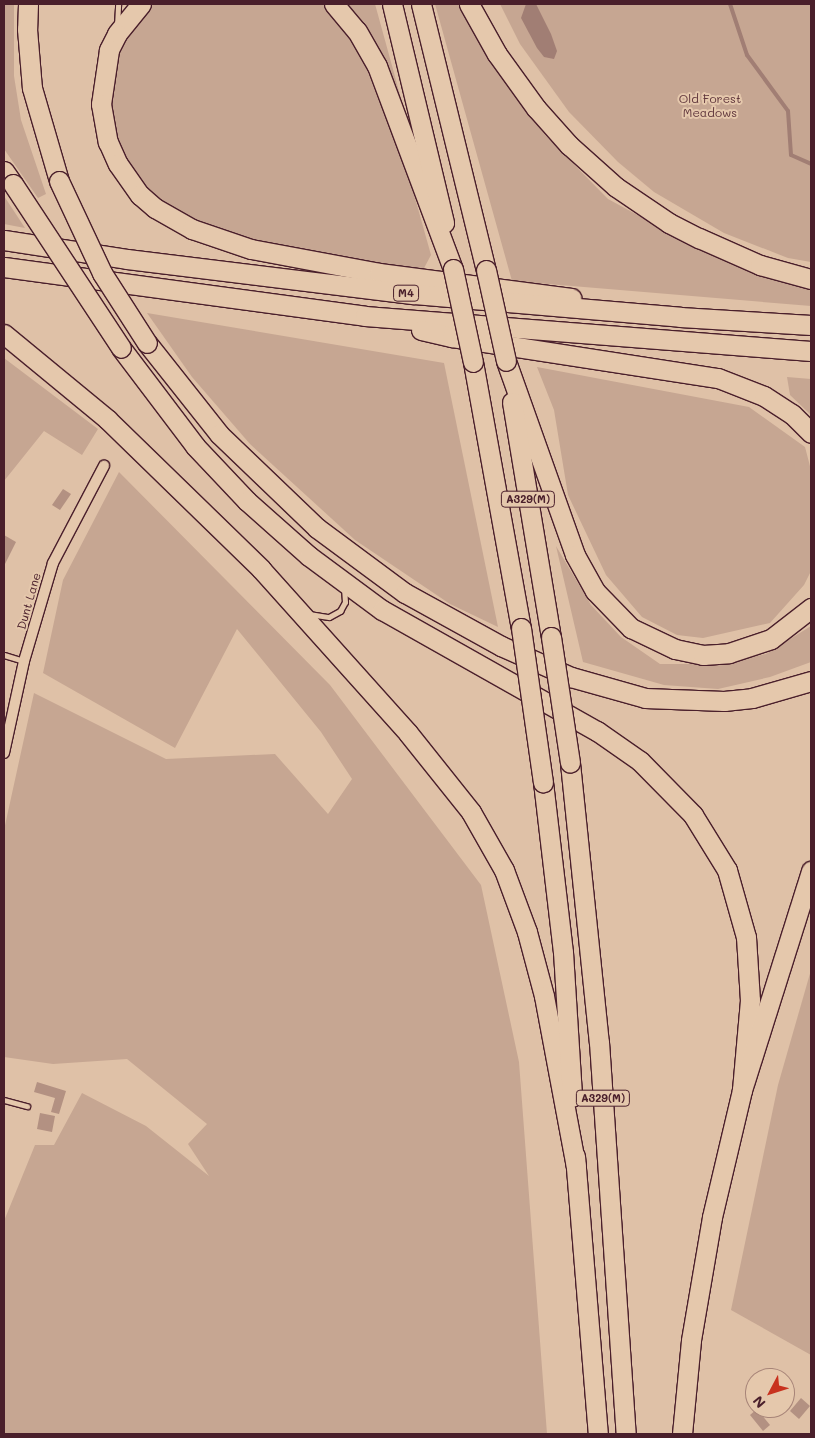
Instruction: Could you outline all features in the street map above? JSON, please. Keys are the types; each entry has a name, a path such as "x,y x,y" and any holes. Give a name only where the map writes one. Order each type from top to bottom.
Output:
{"highway":[{"path":"28,4 27,29 32,88 59,181 102,273 147,343 219,434 318,528 405,593 501,646 594,685 672,701 752,698 811,681"},
{"path":"141,4 117,34 109,50 101,87 103,125 118,164 140,195 155,208 192,229 251,249 314,262 534,291 680,317"},
{"path":"334,4 357,31 377,66 453,269"},
{"name":"A329(M)","path":"392,4 436,178 473,362 521,628 543,782 563,952 576,1167 598,1434"},
{"name":"A329(M)","path":"421,4 486,270 506,361 570,763 599,1042 626,1434"},
{"path":"469,4 497,54 536,108 569,145 610,182 669,223 699,238 760,265 811,279"},
{"path":"8,178 121,348 172,418 222,475 281,532 344,583 382,610 597,730 661,780 693,814 726,870 746,937 750,1000 742,1090"},
{"name":"M4","path":"4,240 285,279 680,317 811,325"},
{"name":"M4","path":"4,267 365,316 811,350"},
{"path":"365,316 452,337 718,378 764,396 792,414 811,433"},
{"path":"4,334 71,387 121,432 303,614 448,781 471,812 504,870 519,904 537,967 576,1167"},
{"path":"506,361 575,554 595,591 631,628 674,649 716,655 746,650 771,640 811,608"},
{"path":"682,1434 701,1271 742,1090 811,871"}],"street":[{"name":"Dunt Lane","path":"4,753 24,661 53,563 104,466"}],"lane":[{"path":"117,34 118,4"},
{"path":"303,614 329,617 340,611 345,602 344,583"},
{"path":"4,655 24,661"},
{"path":"4,1100 27,1106"}],"green space":[{"path":"4,4 14,4 14,76 21,120 46,194 38,198 4,149"},
{"path":"147,4 327,4 359,49 410,180 431,255 423,270 317,256 218,237 152,198 116,149 107,107 113,60 125,31"},
{"path":"347,4 375,4 402,102 376,43"},
{"path":"435,4 462,4 503,78 545,135 608,199 715,257 811,289 811,306 512,281"},
{"name":"Old Forest Meadows","path":"500,4 811,4 811,262 788,258 724,233 654,192 618,162 569,112 520,44"},
{"path":"4,196 6,199 25,228 4,224"},
{"path":"147,313 444,363 498,627 450,604 355,540 250,444 192,377"},
{"path":"4,358 98,429 82,455 44,431 4,481"},
{"path":"537,367 749,407 805,447 811,470 811,571 804,585 770,623 703,638 677,635 642,617 606,575 568,495 554,410"},
{"path":"787,377 811,379 811,415 790,395"},
{"path":"119,472 330,685 481,885 519,1062 547,1434 4,1434 4,1221 35,1145 54,1145 82,1093 146,1126 209,1176 188,1144 207,1124 127,1059 53,1064 4,1057 4,830 34,693 166,759 275,754 328,814 352,779 321,732 237,629 175,748 43,673 63,580"},
{"path":"556,546 591,605 621,637 660,664 716,664 766,654 811,626 811,662 770,677 718,689 664,685 583,662"},
{"path":"811,970 811,1355 731,1310 778,1085"}],"shaded area":[{"path":"526,4 536,4 557,51 554,59 544,57 521,18"}],"building":[{"path":"63,489 71,494 60,510 52,505"},
{"path":"4,535 16,542 4,566"},
{"path":"37,1082 66,1091 59,1114 51,1112 55,1098 34,1092"},
{"path":"40,1113 55,1116 52,1132 37,1129"},
{"path":"801,1398 810,1406 799,1419 795,1415 795,1405"},
{"path":"752,1418 764,1418 770,1425 763,1431"}],"waterway":[{"path":"730,4 747,55 788,111 791,155 811,164"}]}
